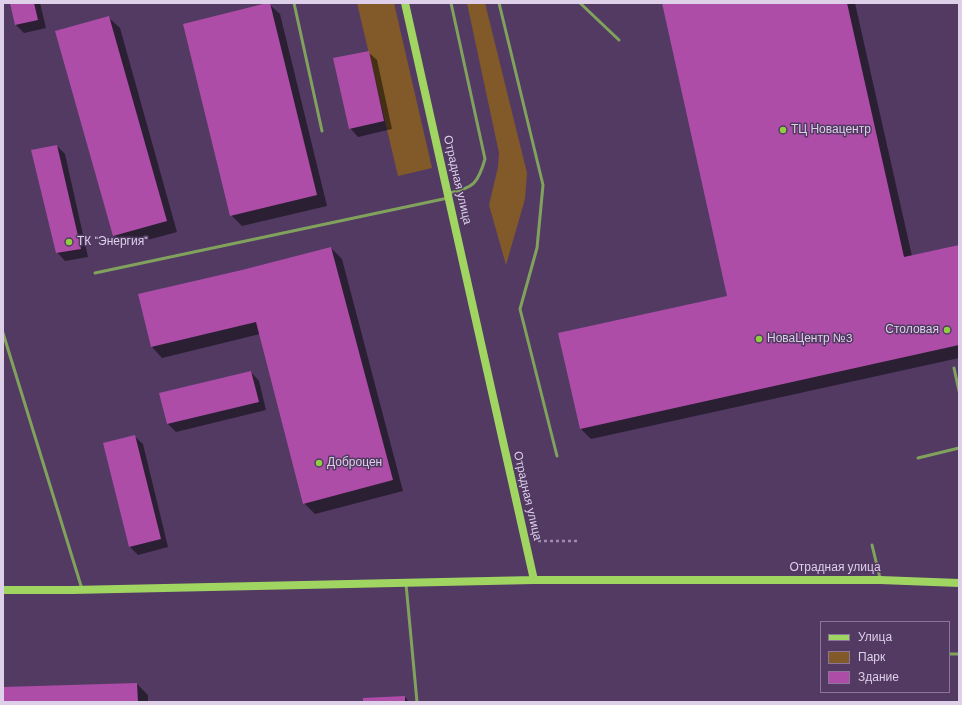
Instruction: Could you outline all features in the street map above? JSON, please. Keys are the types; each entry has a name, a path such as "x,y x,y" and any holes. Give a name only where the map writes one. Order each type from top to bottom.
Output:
{"main road":[{"name":"Отрадная улица","path":"405,3 534,580 880,580 959,583"},
{"path":"3,590 82,590 534,580"}],"lane":[{"path":"294,3 322,131"},
{"path":"95,273 448,196 466,190 480,178 485,159 451,3"},
{"path":"499,3 543,185 538,248 520,309 558,456"},
{"path":"580,3 619,40"},
{"path":"3,333 82,590"},
{"path":"954,368 959,391"},
{"path":"918,458 959,448"},
{"path":"872,545 880,580"},
{"path":"406,582 417,702"}],"path":[{"path":"525,541 580,541"}],"green space":[{"path":"357,3 394,3 432,168 398,176"},
{"path":"467,3 485,3 527,173 525,199 506,265 489,205 498,167 499,153"}],"building":[{"path":"10,3 34,3 38,20 15,25"},
{"path":"270,3 317,195 230,216 183,24"},
{"path":"662,3 847,3 904,257 959,245 959,345 580,429 558,333 727,296"},
{"path":"109,16 167,221 113,236 55,31"},
{"path":"369,51 384,121 349,129 333,58"},
{"path":"57,145 81,249 56,253 31,150"},
{"path":"331,247 393,480 303,504 256,322 151,347 138,294 242,270"},
{"path":"251,371 259,402 167,424 159,393"},
{"path":"135,435 161,539 129,547 103,443"},
{"path":"137,683 138,702 3,702 3,687"},
{"path":"405,696 405,702 363,702 363,698"}],"place":[{"name":"ТЦ Новацентр","path":"783,130"},
{"name":"ТК \"Энергия\"","path":"69,242"},
{"name":"Столовая","path":"947,330"},
{"name":"НоваЦентр №3","path":"759,339"},
{"name":"Доброцен","path":"319,463"}]}
